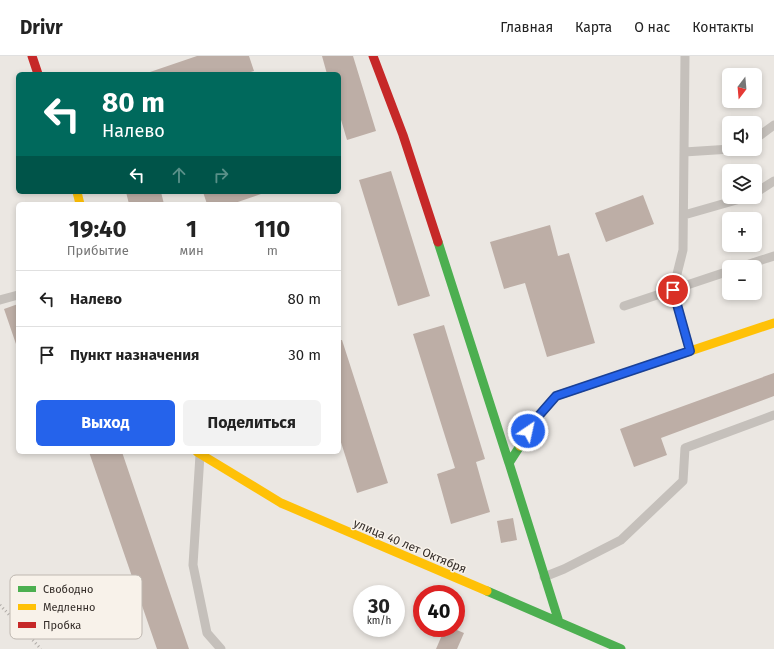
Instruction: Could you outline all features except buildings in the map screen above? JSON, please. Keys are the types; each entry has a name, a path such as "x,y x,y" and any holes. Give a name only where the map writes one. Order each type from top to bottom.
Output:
{"street":[{"path":"32,56 37,72"},
{"path":"373,56 403,135 559,622"},
{"path":"509,463 535,420 556,396 774,323"},
{"name":"улица 40 лет Октября","path":"200,454 281,503 621,649"}],"lane":[{"path":"685,56 683,250 673,290 690,351"},
{"path":"762,134 774,125"},
{"path":"684,152 722,150"},
{"path":"762,188 774,180"},
{"path":"684,216 724,204"},
{"path":"762,260 774,256"},
{"path":"624,306 722,273"},
{"path":"0,300 16,295"},
{"path":"544,577 564,569 621,540 684,481 685,448 774,415"},
{"path":"198,454 193,565 208,633 221,649"}],"railway":[{"path":"0,605 10,616"},
{"path":"32,639 41,649"}],"traffic: fast":[{"path":"438,242 509,463"},
{"path":"520,446 509,463 559,622"},
{"path":"487,591 621,649"}],"traffic: slow":[{"path":"78,194 80,202"},
{"path":"520,446 535,420 556,396 774,323"},
{"path":"200,454 281,503 487,591"}],"traffic: jam":[{"path":"32,56 37,72"},
{"path":"373,56 403,135 438,242"}],"route":[{"path":"528,431 535,420 556,396 690,351 673,290"}]}
